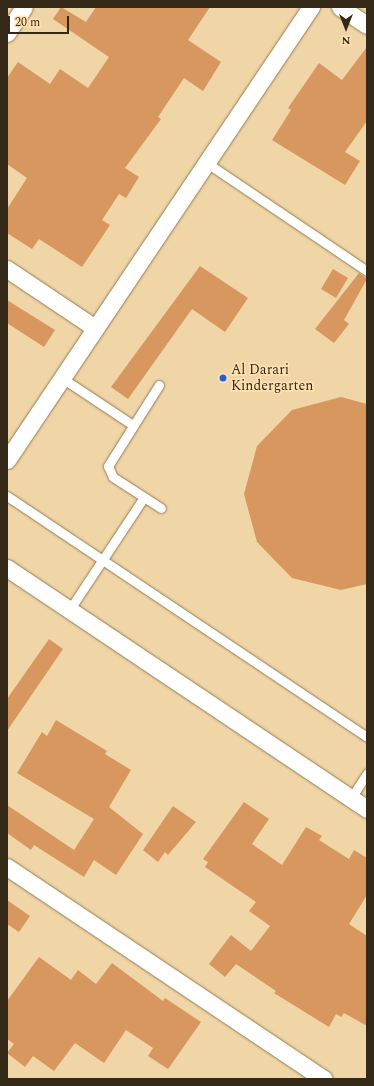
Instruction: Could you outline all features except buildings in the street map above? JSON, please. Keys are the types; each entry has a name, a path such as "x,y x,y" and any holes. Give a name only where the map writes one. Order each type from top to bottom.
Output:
{"street":[{"path":"7,33 24,7"},
{"path":"7,460 311,7"},
{"path":"340,7 367,25"},
{"path":"7,269 95,328"},
{"path":"7,568 367,809"},
{"path":"7,867 324,1079"}],"lane":[{"path":"207,163 367,271"},
{"path":"62,378 133,425"},
{"path":"159,385 110,460 109,472 144,498 161,508"},
{"path":"7,496 367,737"},
{"path":"70,610 144,498"},
{"path":"350,798 367,773"}],"place":[{"name":"Al Darari Kindergarten","path":"223,378"}]}
